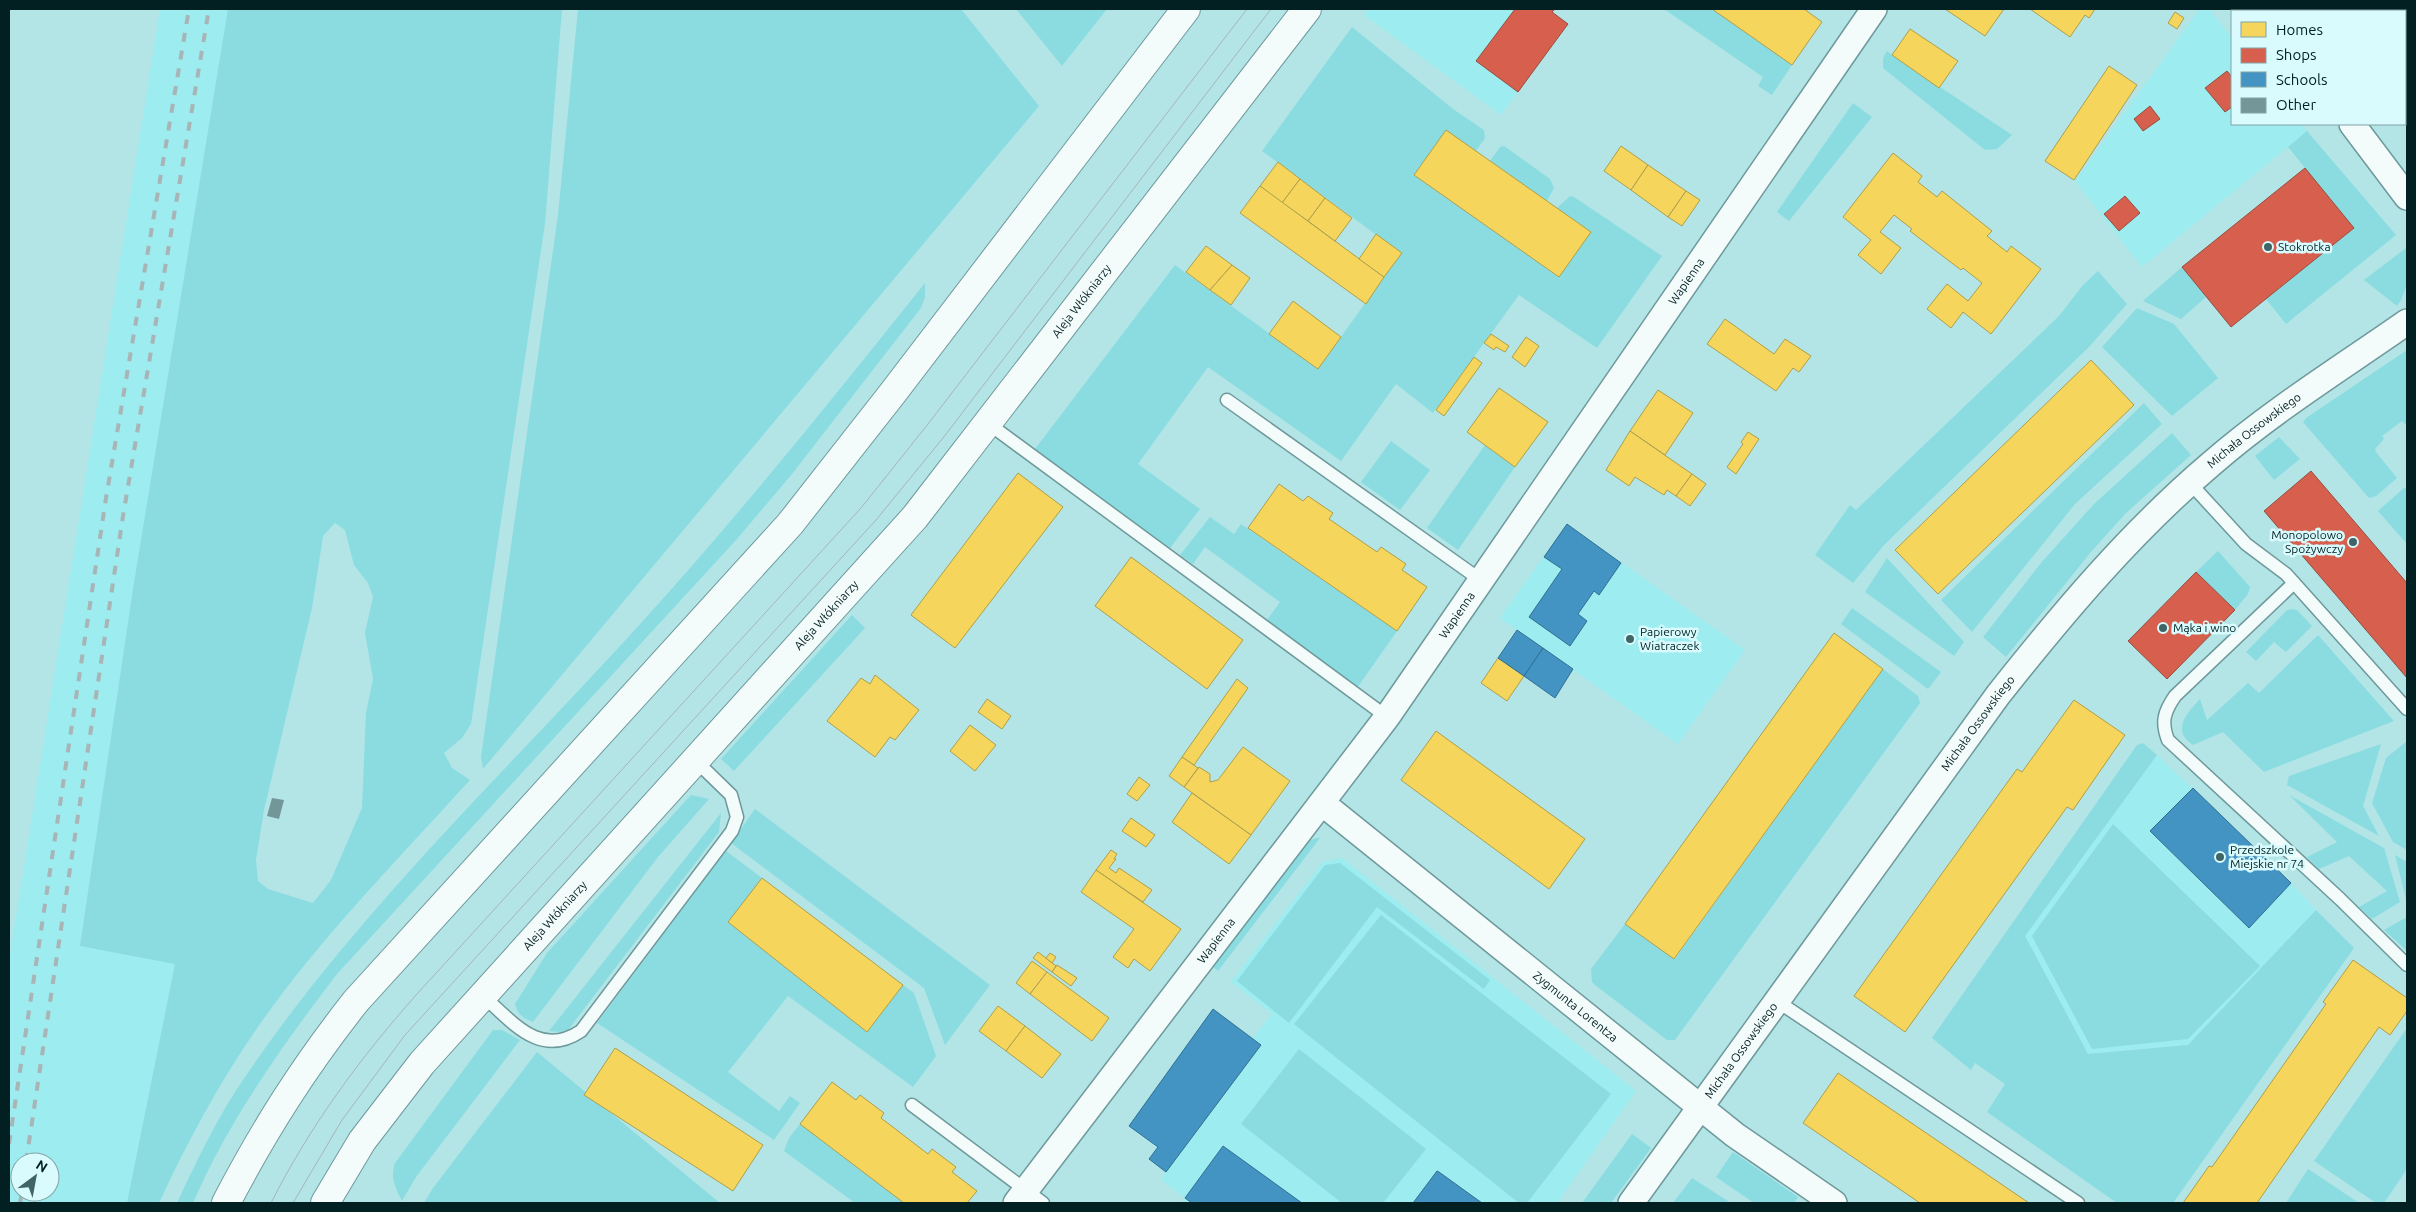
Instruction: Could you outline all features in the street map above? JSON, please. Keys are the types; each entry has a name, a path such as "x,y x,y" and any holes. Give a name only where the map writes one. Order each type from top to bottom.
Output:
{"main road":[{"path":"226,1203 252,1154 292,1088 356,1001 790,524 892,394 1186,9"},
{"name":"Aleja Włókniarzy","path":"325,1203 362,1141 387,1106 481,994 875,563 988,424 1307,9"}],"street":[{"name":"Wapienna","path":"1028,1199 1387,717 1874,9"},
{"path":"2353,125 2407,197"},
{"name":"Michała Ossowskiego","path":"1631,1203 1998,695 2060,616 2130,539 2190,483 2253,429 2407,322"},
{"name":"Zygmunta Lorentza","path":"1322,804 1735,1135 1834,1203"}],"lane":[{"path":"1227,400 1482,581"},
{"path":"988,424 1387,717"},
{"path":"2190,483 2246,544 2286,574 2407,709"},
{"path":"2294,583 2175,696 2166,709 2163,728 2168,740 2340,899 2407,965"},
{"path":"481,994 532,1037 551,1042 570,1038 581,1031 732,831 737,817 731,795 695,760"},
{"path":"1777,1001 2078,1203"},
{"path":"912,1105 1028,1199"}],"shaded area":[{"path":"160,9 228,9 133,589 80,945 175,963 127,1203 9,1203 9,961"},
{"path":"228,9 562,9 545,223 471,724 462,738 444,753 452,768 470,780 319,947 256,1029 211,1102 159,1203 127,1203 175,964 80,946 133,589","holes":["335,523 345,530 354,565 368,583 373,597 365,633 373,679 366,713 362,808 331,880 313,903 268,889 258,881 256,860 264,810 312,608 323,536"]},
{"path":"578,9 961,9 1039,106 483,769 481,757 558,215"},
{"path":"1016,9 1107,9 1062,66"},
{"path":"1369,9 1555,9 1552,13 1568,24 1501,115 1364,15"},
{"path":"1664,9 1712,9 1792,65 1772,95 1758,86 1763,77"},
{"path":"2200,9 2209,9 2231,37 2231,125 2302,125 2307,131 2142,267 2075,181"},
{"path":"1352,27 1453,109 1484,130 1485,138 1476,151 1446,130 1414,175 1559,277 1591,232 1557,208 1570,196 1662,256 1597,348 1519,295 1433,413 1396,384 1341,461 1208,367 1138,464 1200,509 1170,548 1035,449 1175,265 1318,369 1401,253 1262,151"},
{"path":"1887,51 2012,135 1997,149 1985,150 1883,68 1883,58"},
{"path":"1853,103 1872,117 1789,221 1777,212"},
{"path":"2307,131 2396,235 2286,324 2266,299 2354,228 2288,147"},
{"path":"1504,146 1550,179 1554,188 1547,201 1490,161 1500,147"},
{"path":"2406,248 2409,261 2408,278 2404,294 2397,306 2364,280"},
{"path":"2182,267 2206,297 2181,319 2143,301"},
{"path":"2098,271 2127,304 2089,347 1884,545 1853,583 1815,555 1850,505 1856,510 2059,316 2083,285"},
{"path":"925,283 925,297 921,308 792,474 737,539 337,974 296,1028 258,1084 223,1142 193,1203 177,1203 208,1138 235,1092 289,1016 336,956 435,843 679,581 786,455"},
{"path":"2137,308 2174,324 2218,378 2172,416 2102,347"},
{"path":"2407,350 2407,423 2405,424 2402,421 2382,436 2384,439 2375,449 2397,478 2376,496 2369,498 2303,422 2306,418"},
{"path":"2144,403 2162,424 2075,504 1972,632 1941,600"},
{"path":"2172,433 2191,455 2126,513 2091,552 2006,657 1983,637 2041,563 2094,504"},
{"path":"2279,437 2300,459 2274,480 2255,456"},
{"path":"1391,441 1430,470 1400,510 1361,482"},
{"path":"1485,445 1515,467 1458,550 1427,528"},
{"path":"2404,488 2407,488 2407,544 2378,511"},
{"path":"1210,517 1234,534 1241,524 1397,631 1357,688 1267,620 1280,602 1205,547 1193,564 1180,555"},
{"name":"Papierowy Wiatraczek","path":"1567,524 1745,650 1678,744 1500,618"},
{"path":"2218,551 2250,587 2248,594 2235,610 2196,572"},
{"path":"1887,558 1964,642 1954,656 1865,592"},
{"path":"1852,608 1941,672 1928,689 1841,624"},
{"path":"2287,610 2297,610 2312,626 2286,652 2274,642 2256,661 2246,652"},
{"path":"852,615 865,628 734,771 721,759"},
{"path":"2318,635 2394,721 2264,772 2223,732 2193,745 2186,739 2182,727 2183,721 2200,699 2207,720 2248,683 2259,693"},
{"path":"1883,669 1918,696 1920,703 1675,1040 1667,1040 1595,985 1592,982 1591,969 1625,924 1675,959"},
{"path":"2407,741 2407,850 2393,842 2372,803 2386,758"},
{"path":"2143,743 2157,755 2025,936 2088,1054 2188,1045 2316,910 2354,948 2173,1203 2117,1203 1987,1112 2005,1084 1975,1063 1971,1070 1932,1038 2137,745"},
{"path":"2381,744 2363,806 2379,836 2287,785 2289,776"},
{"path":"2157,755 2291,883 2316,910 2188,1045 2088,1054 2024,936"},
{"path":"691,795 709,799 658,857 533,1022 524,1017 519,1013 515,1004 547,953"},
{"path":"2289,795 2384,848 2400,902 2372,919 2359,907 2387,891 2349,856 2319,869 2307,857 2337,842"},
{"path":"755,809 990,985 945,1045 924,988 731,843"},
{"path":"721,813 719,832 568,1030 560,1032 549,1031"},
{"path":"2113,824 2260,966 2188,1039 2092,1049 2032,936"},
{"path":"1320,838 1218,971 1212,966 1309,841"},
{"path":"726,851 762,878 729,922 867,1032 903,985 914,993 936,1056 913,1087 788,996 728,1072 779,1111 790,1096 800,1103 774,1140 597,1023"},
{"path":"2395,855 2407,862 2407,903"},
{"path":"1342,858 1636,1091 1557,1203 1181,1203 1185,1198 1161,1180 1166,1172 1149,1159 1157,1147 1129,1126 1213,1009 1252,1039 1272,1014 1231,982 1323,862"},
{"path":"1340,863 1490,980 1484,989 1377,907 1289,1023 1237,981 1325,865"},
{"path":"1381,915 1611,1094 1527,1203 1519,1203 1294,1024"},
{"path":"2407,917 2407,950 2406,950 2384,930"},
{"path":"2407,1028 2407,1169 2384,1203 2376,1203 2314,1161"},
{"path":"493,1030 502,1030 520,1040 416,1177 402,1201 393,1178 395,1163"},
{"path":"1299,1049 1426,1149 1383,1203 1342,1203 1241,1124"},
{"path":"537,1052 720,1203 424,1203 433,1188"},
{"path":"800,1124 904,1203 855,1203 784,1151 789,1138"},
{"path":"1632,1134 1651,1148 1611,1203 1582,1203"},
{"path":"1733,1152 1798,1197 1794,1203 1754,1203 1716,1177"},
{"path":"2308,1169 2359,1203 2286,1203"},
{"path":"1692,1178 1731,1203 1673,1203"}],"building: Homes":[{"path":"1712,9 1804,9 1822,22 1792,65"},
{"path":"1945,9 2004,9 1985,36"},
{"path":"2030,9 2095,9 2089,18 2085,15 2070,37"},
{"path":"2337,9 2402,10 2338,10"},
{"path":"2175,12 2184,18 2177,29 2168,23"},
{"path":"2406,16 2407,17 2407,96 2406,94"},
{"path":"1910,29 1958,61 1939,88 1892,55"},
{"path":"2109,66 2137,85 2074,180 2045,161"},
{"path":"1446,130 1591,232 1559,277 1414,175"},
{"path":"1621,146 1648,165 1631,190 1604,171"},
{"path":"1893,153 1922,176 1918,182 1937,197 1942,191 1992,231 1987,236 2007,252 2011,246 2041,269 1991,334 1963,312 1951,328 1927,309 1947,284 1968,301 1982,283 1963,268 1961,270 1910,231 1912,229 1894,215 1880,232 1901,248 1881,274 1858,255 1871,240 1843,217"},
{"path":"1278,162 1300,179 1282,203 1260,186"},
{"path":"1648,165 1686,191 1668,217 1631,190"},
{"path":"1300,179 1325,198 1308,221 1282,203"},
{"path":"1260,186 1384,277 1366,304 1240,213"},
{"path":"1686,191 1700,200 1682,226 1668,217"},
{"path":"1325,198 1352,218 1335,241 1308,221"},
{"path":"1376,234 1402,253 1384,277 1359,259"},
{"path":"1206,246 1232,265 1210,290 1186,272"},
{"path":"1232,265 1250,278 1231,305 1210,290"},
{"path":"1293,301 1341,337 1318,369 1269,334"},
{"path":"1725,319 1774,354 1785,339 1811,356 1799,372 1793,368 1776,391 1707,344"},
{"path":"1491,334 1509,346 1505,352 1496,347 1494,350 1484,343"},
{"path":"1526,337 1539,346 1525,367 1512,357"},
{"path":"1474,357 1482,363 1444,416 1436,410"},
{"path":"2091,360 2134,405 1938,594 1895,550"},
{"path":"1499,388 1548,422 1515,467 1467,432"},
{"path":"1658,390 1693,413 1665,455 1630,431"},
{"path":"1630,431 1692,474 1676,496 1667,490 1664,495 1635,477 1629,486 1606,470"},
{"path":"1748,432 1759,439 1736,474 1727,467 1743,444 1741,442"},
{"path":"1018,473 1063,507 955,648 911,615"},
{"path":"1692,474 1706,484 1690,506 1676,496"},
{"path":"1279,484 1303,501 1308,496 1333,513 1329,519 1377,552 1381,547 1406,564 1402,570 1427,587 1397,631 1248,528"},
{"path":"1131,557 1243,640 1207,689 1095,606"},
{"path":"1834,633 1883,669 1674,959 1625,924"},
{"path":"1498,658 1524,676 1507,701 1481,683"},
{"path":"875,675 919,710 895,740 890,737 875,757 827,721 861,678 870,684"},
{"path":"1237,679 1248,688 1194,765 1182,757"},
{"path":"987,699 1011,716 1002,729 978,712"},
{"path":"2074,700 2125,735 2073,810 2067,807 1905,1032 1854,996 2017,769 2022,772"},
{"path":"970,725 996,745 975,771 950,751"},
{"path":"1436,731 1585,839 1549,889 1401,780"},
{"path":"1243,747 1290,781 1251,835 1184,787 1199,767 1210,774 1210,782 1218,780"},
{"path":"1182,757 1198,768 1184,787 1169,776"},
{"path":"1139,777 1150,785 1137,801 1127,794"},
{"path":"1192,793 1251,835 1229,864 1172,822"},
{"path":"1131,818 1155,835 1146,847 1122,831"},
{"path":"1111,850 1117,854 1114,859 1116,859 1109,868 1116,873 1119,868 1152,890 1143,902 1096,870"},
{"path":"1096,870 1181,929 1150,971 1134,959 1128,968 1113,957 1134,929 1081,892"},
{"path":"762,878 903,985 867,1032 728,922"},
{"path":"1038,952 1056,966 1052,972 1033,958"},
{"path":"1050,953 1056,957 1052,963 1046,958"},
{"path":"2353,960 2407,998 2407,1011 2390,1035 2379,1027 2257,1203 2183,1203 2209,1166 2212,1167 2326,1004 2323,1002"},
{"path":"1032,961 1047,972 1030,994 1016,983"},
{"path":"1057,965 1077,978 1071,986 1052,972"},
{"path":"1047,972 1109,1018 1092,1041 1030,994"},
{"path":"998,1006 1025,1026 1006,1051 979,1031"},
{"path":"1025,1026 1061,1054 1042,1078 1006,1051"},
{"path":"615,1048 763,1145 733,1191 584,1095"},
{"path":"1838,1073 2029,1203 1920,1203 1803,1123"},
{"path":"832,1082 856,1100 860,1095 884,1113 881,1118 928,1154 932,1149 956,1167 952,1172 977,1191 967,1203 904,1203 800,1124"}],"building: Shops":[{"path":"1515,9 1555,9 1552,12 1568,24 1518,92 1476,61"},
{"path":"2227,71 2231,76 2231,108 2225,112 2205,88"},
{"path":"2150,106 2160,119 2143,131 2134,119"},
{"name":"Stokrotka","path":"2305,168 2354,228 2231,327 2182,267"},
{"path":"2125,196 2140,213 2119,231 2104,214"},
{"path":"2311,471 2407,583 2407,678 2264,511"},
{"path":"2196,572 2235,610 2167,679 2128,641"}],"building: Schools":[{"path":"1567,524 1621,563 1599,595 1594,591 1578,614 1587,621 1570,646 1529,617 1562,569 1544,557"},
{"path":"1517,630 1543,648 1524,676 1498,658"},
{"path":"1543,648 1573,669 1555,698 1524,676"},
{"name":"Przedszkole Miejskie nr 74","path":"2193,788 2291,883 2249,928 2150,831"},
{"path":"1213,1009 1261,1045 1166,1172 1149,1159 1158,1147 1129,1126"},
{"path":"1223,1146 1302,1203 1192,1203 1185,1198"},
{"path":"1437,1171 1439,1172 1482,1203 1413,1203"}],"building: Other":[{"path":"272,798 284,800 279,819 267,816"}],"tram line":[{"path":"271,1203 319,1120 356,1068 396,1018 861,508 928,424 1247,9"},
{"path":"293,1203 342,1120 405,1035 876,520 943,438 1271,9"}],"railway":[{"path":"9,1144 106,498 189,9"},
{"path":"28,1152 123,516 209,9"}],"place":[{"name":"Stokrotka","path":"2268,247"},
{"name":"Monopolowo Spożywczy","path":"2353,542"},
{"name":"Mąka i wino","path":"2163,628"},
{"name":"Papierowy Wiatraczek","path":"1630,639"},
{"name":"Przedszkole Miejskie nr 74","path":"2220,857"}]}
